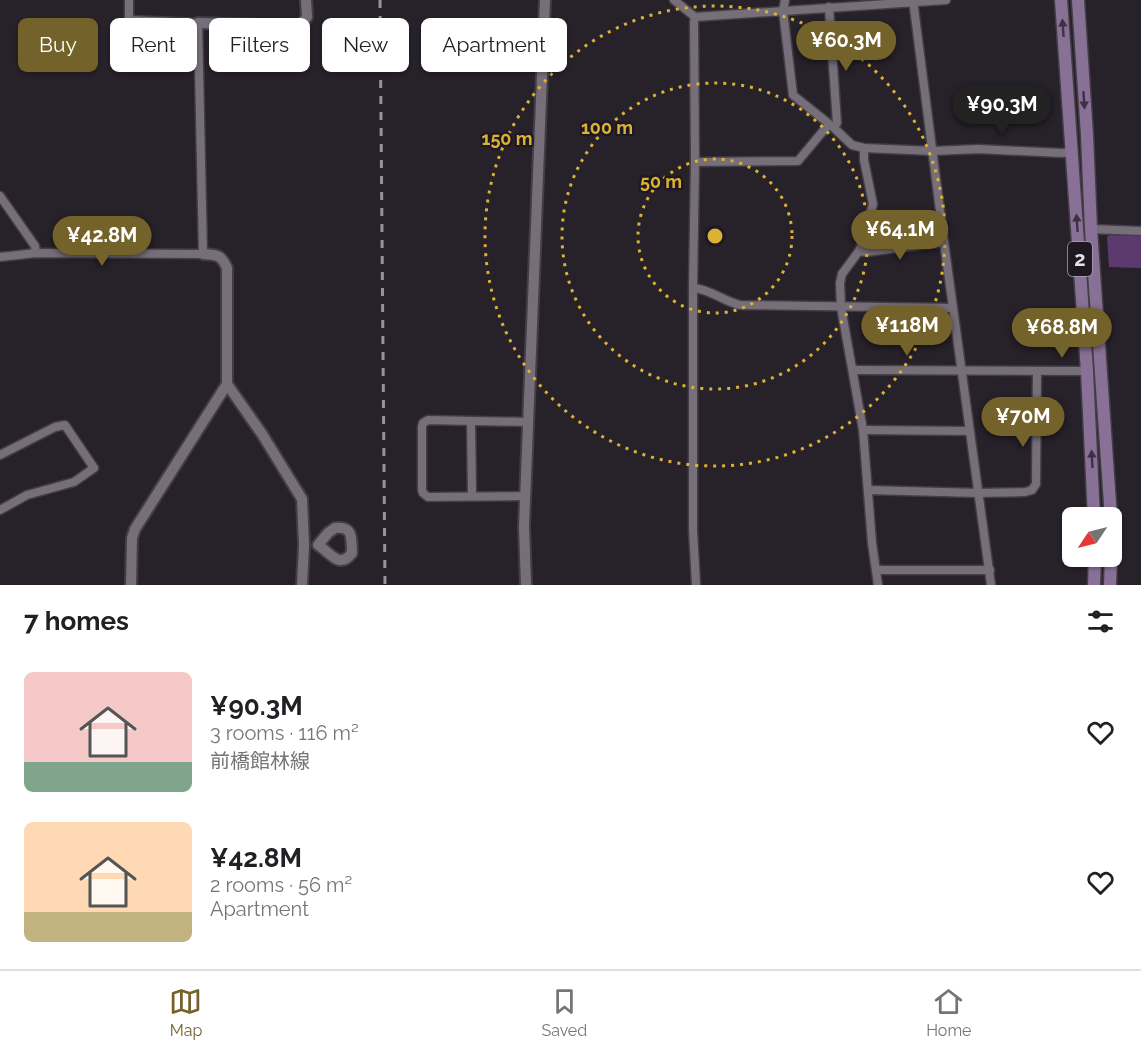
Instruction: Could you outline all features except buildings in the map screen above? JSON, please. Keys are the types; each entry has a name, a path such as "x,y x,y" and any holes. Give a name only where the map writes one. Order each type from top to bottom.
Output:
{"main road":[{"name":"2","path":"1061,0 1087,371 1093,507"},
{"name":"2","path":"1078,0 1110,507"},
{"path":"1094,585 1095,567"},
{"path":"1110,585 1111,567"}],"street":[{"path":"129,0 129,20 300,26 307,16 306,0"},
{"path":"526,585 524,526 527,422 545,0"},
{"path":"675,0 695,17 872,2 945,0"},
{"path":"785,0 783,11 793,95 852,145 864,148 933,151 978,149 1073,153"},
{"path":"913,1 991,585"},
{"path":"695,162 798,161 831,125 837,123 829,7"},
{"path":"695,17 693,530 696,585"},
{"path":"198,23 202,254"},
{"path":"864,148 864,160 873,204 859,251 840,277 842,307 863,430 872,543 878,585"},
{"path":"0,196 35,246 36,253"},
{"path":"1091,229 1141,231"},
{"path":"859,251 944,242"},
{"path":"0,257 36,253 202,254 216,255 223,259 227,268 227,384 135,529 132,538 131,585"},
{"path":"693,288 703,289 737,304 953,308"},
{"path":"853,370 1087,371"},
{"path":"868,490 978,493 1025,492 1035,488 1037,372"},
{"path":"227,384 303,499 302,585"},
{"path":"525,496 430,497 423,493 422,427 423,423 428,420 527,422"},
{"path":"471,421 472,496"},
{"path":"0,455 56,427 65,425 94,468 74,482 27,495 0,510"},
{"path":"863,430 970,431"},
{"path":"304,545 318,545"},
{"path":"876,570 990,570"}],"shaded area":[{"path":"1111,234 1141,235 1141,268 1109,267 1107,237"}],"railway":[{"path":"380,0 385,585"}]}
